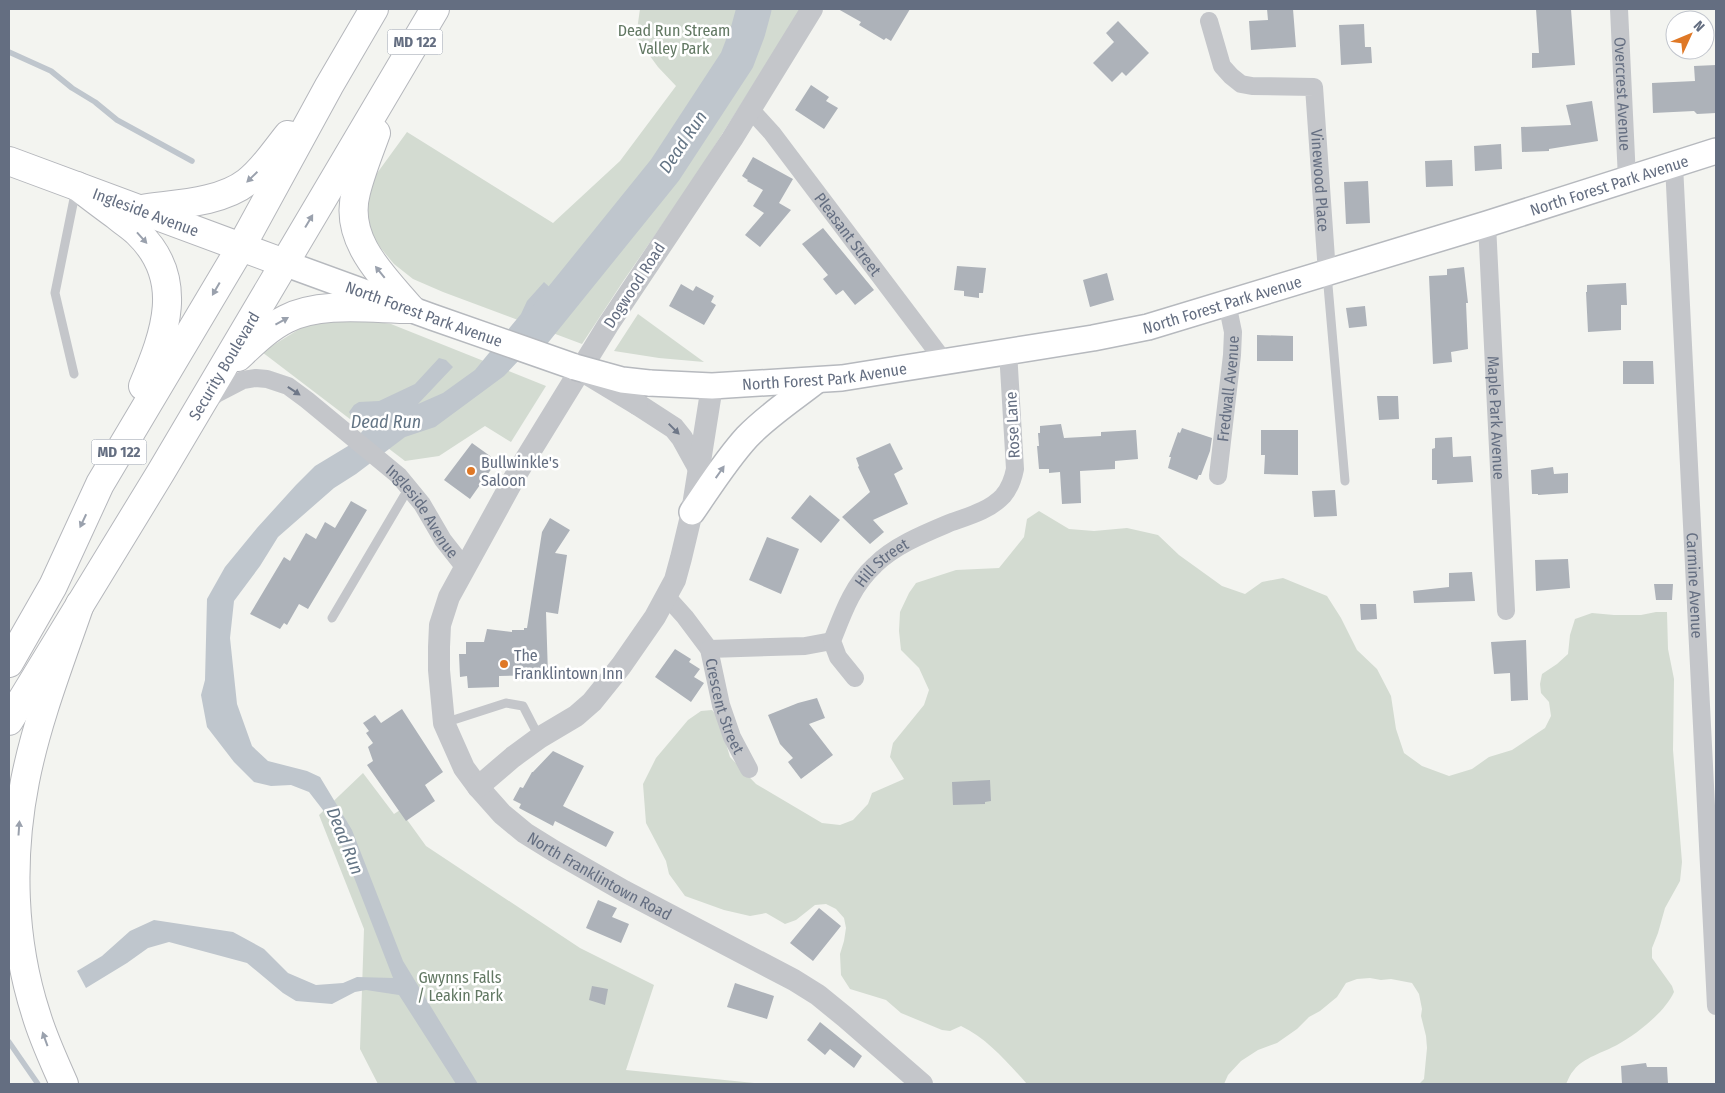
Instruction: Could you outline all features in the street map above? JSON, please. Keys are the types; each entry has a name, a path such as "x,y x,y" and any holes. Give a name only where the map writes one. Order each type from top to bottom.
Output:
{"main road":[{"name":"MD 122","path":"9,663 53,586 100,484 241,247 329,86 374,9"},
{"name":"Security Boulevard","path":"9,721 218,375 435,9"},
{"path":"396,76 355,194 354,216 357,234 367,255 422,313"},
{"path":"140,210 210,199 246,182 329,86"},
{"name":"North Forest Park Avenue","path":"284,263 575,367 622,380 643,393 712,386 816,380 1120,333 1183,317 1327,274 1716,151"},
{"name":"Ingleside Avenue","path":"9,161 284,263"},
{"path":"77,186 138,232 152,249 162,267 168,290 167,313 157,354 100,484"},
{"path":"218,375 267,330 287,318 310,311 333,308 422,313"},
{"path":"692,512 731,456 748,436 766,419 816,380"},
{"path":"64,1084 36,1013 27,981 18,918 17,868 20,816 26,780 45,706 80,604"}],"street":[{"name":"Dogwood Road","path":"465,568 517,473 608,324 750,109 812,9"},
{"name":"Overcrest Avenue","path":"1619,9 1627,179"},
{"name":"Vinewood Place","path":"1209,21 1222,66 1241,84 1314,88 1327,274"},
{"name":"Pleasant Street","path":"750,109 772,133 944,361"},
{"name":"Carmine Avenue","path":"1674,165 1716,1006"},
{"name":"Maple Park Avenue","path":"1487,224 1506,611"},
{"name":"Fredwall Avenue","path":"1218,476 1232,355 1233,332 1227,303"},
{"name":"Rose Lane","path":"1003,496 1013,482 1015,469 1008,351"},
{"name":"Ingleside Avenue","path":"197,410 216,394 243,380 254,378 267,379 288,386 399,476 407,493 465,568"},
{"path":"478,787 513,757 576,716 592,702 621,666 667,597 675,580 692,512 712,386"},
{"path":"643,393 682,438 698,466"},
{"name":"Hill Street","path":"832,641 849,597 875,564 895,550 931,530 984,510 1003,496"},
{"name":"North Franklintown Road","path":"465,568 449,597 440,625 439,670 444,723 464,768 478,787 502,814 525,833 554,851 632,895 794,980 818,995 922,1084"},
{"name":"Crescent Street","path":"667,597 686,617 709,648 721,705 732,737 749,768"},
{"path":"709,648 805,646 832,641 838,658 855,678"}],"lane":[{"path":"74,374 55,293 77,186"},
{"path":"1327,274 1344,481"},
{"path":"332,618 407,493"},
{"path":"444,723 506,703 523,706 540,738"}],"green space":[{"name":"Dead Run Stream Valley Park","path":"640,9 801,9 695,177 582,344 443,292 413,279 394,264 371,234 366,218 367,187 407,132 553,223 620,161 676,86 658,67 636,37"},
{"path":"638,314 704,362 614,351"},
{"path":"341,316 391,324 546,386 511,442 485,426 439,456 405,461 262,352 306,325"},
{"path":"1039,511 1069,529 1094,531 1127,528 1158,535 1179,555 1222,586 1245,594 1262,582 1283,578 1327,596 1341,618 1357,650 1377,669 1391,696 1396,729 1404,753 1422,766 1449,776 1472,769 1489,757 1512,750 1545,728 1551,716 1549,702 1541,693 1542,674 1568,654 1570,635 1575,619 1592,613 1641,615 1667,612 1668,649 1674,679 1673,750 1682,862 1680,881 1665,908 1652,948 1652,958 1672,986 1674,992 1670,1000 1650,1022 1633,1035 1578,1066 1570,1075 1566,1084 1419,1084 1424,1079 1427,1048 1419,994 1412,983 1370,978 1357,979 1346,983 1337,997 1320,1011 1309,1017 1297,1029 1277,1043 1258,1050 1241,1061 1228,1075 1224,1084 1027,1084 1004,1059 971,1031 961,1026 950,1031 942,1030 901,1013 886,1000 850,989 841,975 840,954 846,928 844,918 836,909 826,904 815,905 796,920 785,924 766,913 750,916 724,910 685,896 669,874 666,861 646,823 643,784 656,758 688,720 701,711 712,710 718,717 730,757 756,784 822,823 840,825 853,820 868,804 872,793 904,779 890,757 893,743 924,705 929,690 919,668 901,650 900,612 909,593 916,583 956,570 999,568 1024,537 1027,519"},
{"name":"Gwynns Falls / Leakin Park","path":"363,773 394,814 400,810 426,846 580,948 654,985 626,1070 764,1084 378,1084 360,1049 364,929 319,815"}],"water":[{"name":"Dead Run","path":"544,282 570,306 504,376 435,427 405,437 334,488 278,537 260,566 234,601 230,638 237,704 252,746 268,761 307,771 320,777 352,830 403,961 478,1084 456,1084 399,995 366,990 355,992 332,1004 296,1001 283,993 247,963 169,942 148,948 86,988 77,971 102,956 130,931 154,920 233,932 264,949 288,973 316,985 343,983 357,977 393,978 333,823 309,792 291,785 271,786 254,782 234,762 207,727 201,695 205,680 207,599 225,567 296,485 315,466 353,443 364,429 353,419 349,412 354,405 359,402 379,401 415,384 439,358 446,360 453,367 418,404 443,393 475,370 521,314 527,301"}],"building":[{"path":"838,9 910,9 891,41 886,38 884,40 859,25 861,22"},
{"path":"1267,9 1293,9 1296,47 1251,50 1249,21 1268,20"},
{"path":"1536,9 1571,9 1575,65 1532,68 1532,53 1539,53"},
{"path":"1118,21 1149,53 1126,76 1122,72 1112,82 1093,63 1114,42 1106,33"},
{"path":"1364,24 1365,47 1371,47 1372,63 1341,65 1339,25"},
{"path":"1716,65 1716,113 1697,114 1694,111 1653,113 1652,83 1695,81 1694,66"},
{"path":"811,85 829,97 826,101 838,108 824,129 795,110"},
{"path":"1592,101 1598,141 1549,149 1549,151 1522,152 1521,127 1571,125 1566,105"},
{"path":"1501,144 1502,169 1475,171 1474,146"},
{"path":"753,157 793,179 779,203 791,210 760,247 745,235 764,213 753,206 763,190 742,176"},
{"path":"1452,160 1453,186 1426,187 1425,161"},
{"path":"1368,181 1370,223 1346,224 1344,182"},
{"path":"823,228 874,290 855,305 843,290 836,295 823,279 828,275 802,244"},
{"path":"957,266 986,268 983,293 979,293 979,298 964,296 964,291 954,290"},
{"path":"1464,267 1468,303 1466,303 1468,349 1451,352 1452,362 1433,364 1429,276 1447,275 1447,269"},
{"path":"1107,273 1114,300 1090,307 1083,280"},
{"path":"1626,283 1627,305 1621,305 1621,330 1588,332 1587,285"},
{"path":"681,284 693,291 696,286 714,296 711,302 716,305 704,325 669,306"},
{"path":"1365,306 1367,326 1349,328 1346,308"},
{"path":"1257,335 1293,336 1293,361 1257,361"},
{"path":"1623,361 1653,361 1654,384 1623,384"},
{"path":"1377,396 1398,396 1399,419 1379,420"},
{"path":"1061,424 1064,438 1101,436 1101,432 1136,430 1138,459 1115,461 1115,469 1080,471 1081,503 1062,504 1060,472 1049,473 1049,469 1039,469 1037,446 1039,446 1038,433 1040,433 1040,426"},
{"path":"1182,428 1212,438 1210,451 1201,475 1199,475 1197,480 1168,468 1171,457 1169,457 1178,432 1180,433"},
{"path":"1261,430 1298,430 1298,475 1264,474 1265,455 1261,455"},
{"path":"1452,437 1453,457 1471,456 1473,482 1437,484 1437,480 1432,480 1432,449 1435,448 1435,438"},
{"name":"Bullwinkle's Saloon","path":"472,443 497,461 470,499 444,480"},
{"path":"890,443 903,469 894,474 908,504 873,520 884,532 870,544 842,517 870,492 858,467 856,458"},
{"path":"1553,467 1554,474 1568,473 1568,493 1532,494 1531,470"},
{"path":"1335,490 1337,516 1314,517 1312,491"},
{"path":"810,495 840,520 821,543 791,518"},
{"path":"351,501 367,510 308,609 299,604 287,625 284,623 280,629 250,614 284,557 290,561 306,533 316,539 325,522 335,528"},
{"path":"550,518 570,530 555,553 567,555 558,614 546,612 548,675 499,676 499,687 468,688 467,676 460,677 459,654 466,654 466,642 484,642 487,629 512,632 512,630 524,630 524,628 527,628 542,532"},
{"path":"767,537 799,549 781,594 749,580"},
{"path":"1568,559 1570,588 1536,591 1535,560"},
{"path":"1472,572 1475,601 1414,603 1413,591 1449,587 1449,573"},
{"path":"1654,584 1673,584 1672,600 1656,600"},
{"path":"1360,604 1376,604 1377,619 1361,620"},
{"path":"1526,640 1528,700 1511,701 1510,673 1494,674 1491,642"},
{"path":"675,649 691,659 689,662 700,669 694,677 704,683 691,702 655,677"},
{"path":"817,698 825,718 809,724 833,755 801,779 788,762 793,758 780,744 768,715 798,703"},
{"path":"402,709 443,772 425,785 435,801 406,821 367,765 373,761 368,747 373,743 366,733 369,731 363,723 375,715 381,723"},
{"path":"553,751 584,766 563,806 614,832 606,847 555,821 553,826 519,808 521,804 513,800 520,787 523,788 532,772"},
{"path":"990,780 991,801 985,802 985,804 953,805 952,782"},
{"path":"598,900 617,908 612,917 629,924 621,943 586,928"},
{"path":"819,908 841,926 813,961 790,943"},
{"path":"735,983 774,996 767,1019 727,1007"},
{"path":"592,986 608,989 605,1005 589,1000"},
{"path":"820,1022 862,1056 854,1068 830,1049 825,1055 807,1040"},
{"path":"1646,1063 1647,1067 1667,1067 1668,1084 1622,1084 1621,1066"}],"waterway":[{"name":"Dead Run","path":"531,336 665,170 737,60 754,9"},
{"path":"9,52 51,71 117,120 192,161"},
{"path":"9,1042 38,1084"}],"place":[{"name":"Bullwinkle's Saloon","path":"471,471"},
{"name":"The Franklintown Inn","path":"504,664"}]}
